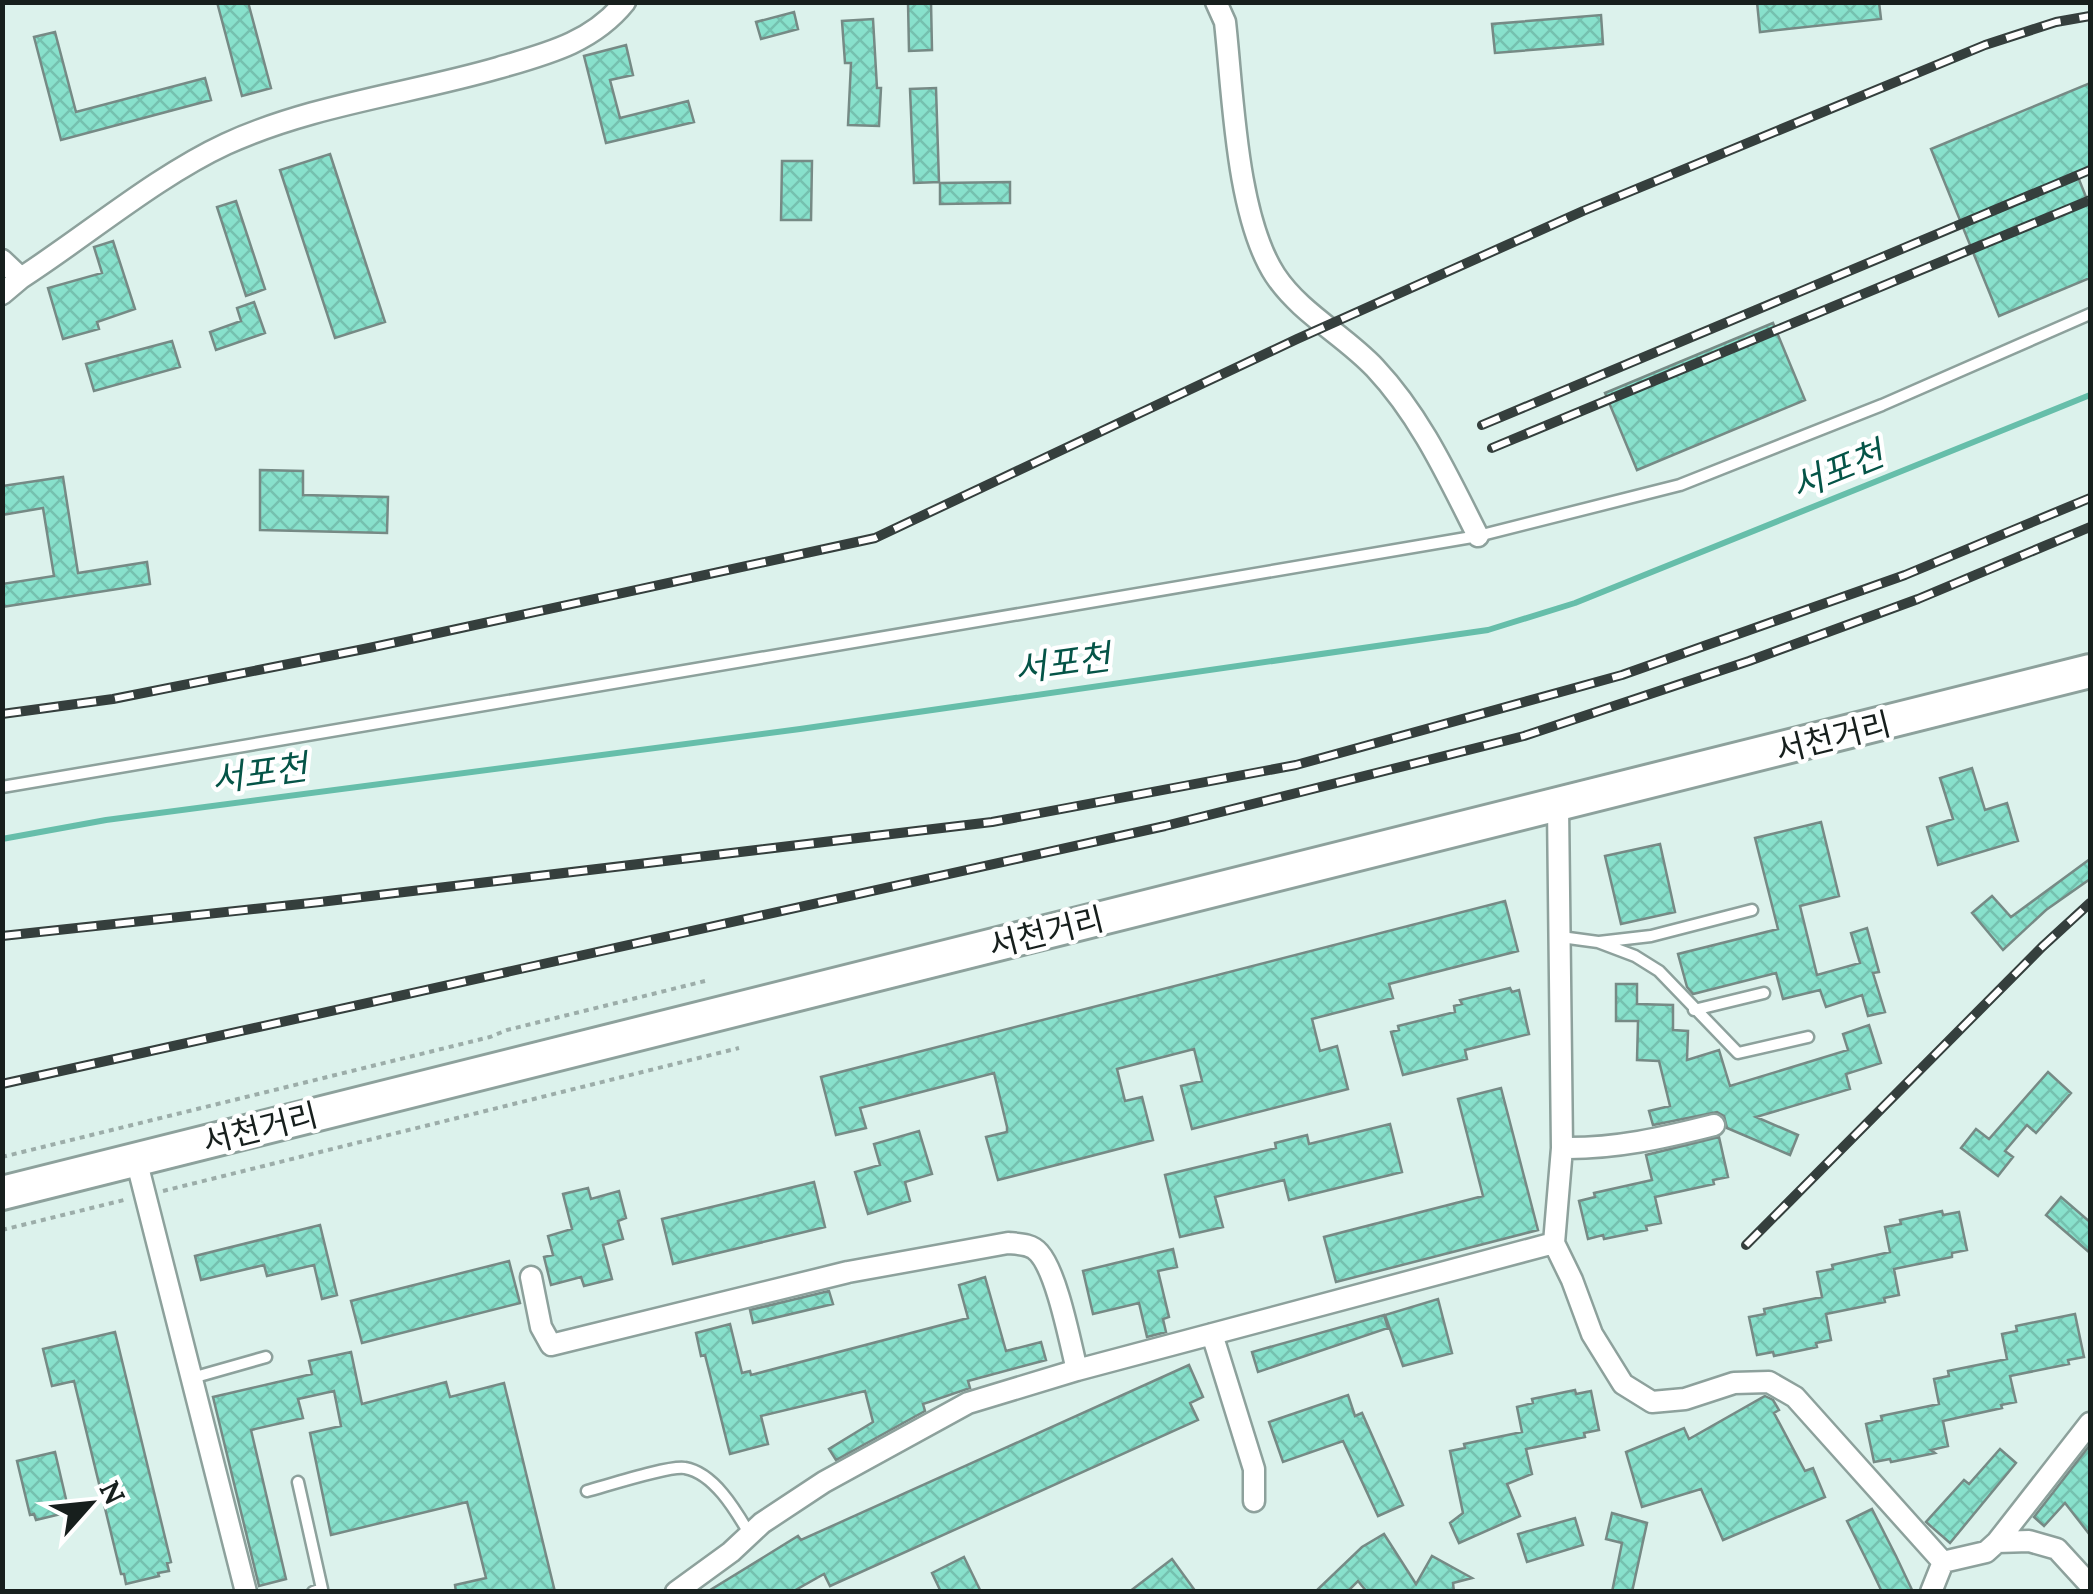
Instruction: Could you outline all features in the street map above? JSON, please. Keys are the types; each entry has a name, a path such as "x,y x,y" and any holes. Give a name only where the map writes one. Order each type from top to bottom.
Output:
{"main road":[{"name":"서천거리","path":"2,1193 2090,671"}],"street":[{"path":"2,294 175,173 222,146 274,124 447,83 562,49 583,39 625,2"},
{"path":"1216,2 1225,22 1248,199 1262,249 1290,293 1373,366 1415,415 1478,536"},
{"path":"2,260 21,278"},
{"path":"1558,806 1562,1148 1554,1244 1592,1334 1623,1384 1652,1402 1685,1399 1734,1384 1769,1382 1795,1397 1944,1562"},
{"path":"1562,1148 1602,1149 1714,1125"},
{"path":"136,1159 246,1592"},
{"path":"531,1277 541,1327 551,1345 848,1272 1008,1243 1028,1245 1039,1252 1048,1270 1064,1316 1076,1370"},
{"path":"676,1592 762,1522 824,1482 968,1403 1076,1370 1554,1244"},
{"path":"1212,1334 1254,1468 1254,1501"},
{"path":"1931,1592 1944,1562 1986,1552 1998,1542 2090,1423"},
{"path":"1998,1542 2029,1540 2058,1550 2090,1585"}],"lane":[{"path":"2,787 1478,536 1680,485 1882,405 2090,314"},
{"path":"1598,942 1650,936 1752,910"},
{"path":"1560,936 1598,942 1659,971 1738,1053 1808,1037"},
{"path":"1694,1010 1764,993"},
{"path":"192,1378 266,1357"},
{"path":"586,1491 684,1467 704,1476 735,1508 750,1534"},
{"path":"298,1482 322,1589 314,1592"}],"path":[{"path":"2,1157 490,1038 506,1030 704,981"},
{"path":"2,1230 739,1048"}],"building":[{"path":"217,2 248,2 271,88 242,96"},
{"path":"908,2 931,2 932,50 909,51"},
{"path":"1757,2 1879,2 1881,19 1760,32"},
{"path":"794,12 798,29 761,39 756,22"},
{"path":"1601,15 1603,44 1495,53 1492,24"},
{"path":"873,19 877,88 881,88 879,126 848,125 851,63 845,63 842,21"},
{"path":"55,32 76,112 205,78 211,100 61,140 34,37"},
{"path":"626,45 633,75 610,80 620,118 688,101 694,122 606,143 584,56"},
{"path":"2090,83 2090,172 2078,177 2090,207 2090,278 1999,316 1931,149"},
{"path":"936,88 939,182 914,183 910,89"},
{"path":"330,154 385,322 335,338 280,170"},
{"path":"782,161 812,161 811,220 781,220"},
{"path":"1010,182 1010,203 940,204 940,183"},
{"path":"236,201 265,289 246,296 217,207"},
{"path":"113,241 135,309 97,322 99,329 63,339 48,288 102,273 94,247"},
{"path":"254,302 265,333 216,350 210,332 241,321 237,308"},
{"path":"1773,323 1805,400 1637,470 1605,393"},
{"path":"172,341 180,367 94,391 86,364"},
{"path":"260,470 303,471 303,495 388,497 387,533 260,530"},
{"path":"63,477 78,573 147,562 150,584 2,607 2,584 54,576 43,508 2,515 2,486"},
{"path":"1972,768 1985,810 2007,803 2018,841 1938,865 1927,827 1953,819 1940,778"},
{"path":"1821,822 1839,896 1800,906 1817,975 1860,963 1851,933 1867,928 1879,972 1873,973 1885,1012 1868,1016 1862,995 1826,1007 1820,990 1783,999 1776,973 1693,994 1687,987 1678,954 1778,929 1755,838"},
{"path":"1660,844 1675,912 1621,924 1605,856"},
{"path":"2090,859 2090,879 2046,910 2003,950 1972,913 1992,896 2011,917"},
{"path":"1505,901 1518,951 1389,984 1393,998 1312,1019 1320,1051 1337,1046 1348,1089 1192,1129 1181,1086 1202,1081 1194,1049 1117,1069 1125,1101 1142,1097 1153,1140 998,1180 986,1137 1007,1132 1007,1127 994,1073 860,1108 866,1128 836,1135 821,1077"},
{"path":"1616,984 1637,984 1637,1004 1673,1005 1673,1030 1688,1031 1687,1060 1719,1050 1730,1086 1848,1050 1843,1034 1869,1025 1881,1063 1846,1074 1850,1089 1756,1117 1798,1135 1790,1155 1727,1128 1724,1116 1717,1112 1653,1125 1649,1111 1670,1106 1659,1061 1637,1060 1638,1021 1616,1021"},
{"path":"1510,988 1512,992 1519,990 1529,1034 1465,1050 1467,1059 1403,1075 1391,1032 1399,1030 1398,1026 1455,1012 1454,1006 1462,1004 1460,1000"},
{"path":"2048,1072 2071,1093 2036,1133 2027,1125 2005,1151 2013,1157 1998,1176 1961,1148 1976,1129 1989,1139"},
{"path":"1501,1088 1538,1230 1336,1282 1324,1237 1483,1196 1458,1099"},
{"path":"1390,1124 1402,1172 1289,1200 1284,1180 1215,1197 1223,1227 1180,1237 1165,1175 1276,1148 1275,1143 1307,1135 1309,1144"},
{"path":"919,1131 932,1174 905,1182 910,1201 868,1214 855,1172 880,1165 874,1144"},
{"path":"1719,1137 1728,1177 1713,1180 1714,1184 1655,1197 1661,1223 1646,1226 1647,1230 1588,1239 1579,1201 1595,1197 1594,1193 1652,1180 1646,1155"},
{"path":"814,1182 825,1227 673,1264 662,1219"},
{"path":"588,1188 591,1199 619,1191 626,1218 618,1221 623,1239 603,1245 612,1279 584,1286 581,1277 551,1285 544,1257 553,1255 548,1236 572,1229 563,1194"},
{"path":"2061,1197 2090,1222 2090,1253 2046,1215"},
{"path":"1942,1211 1943,1215 1959,1212 1967,1250 1894,1269 1899,1295 1884,1298 1885,1302 1826,1314 1831,1340 1816,1343 1817,1347 1774,1356 1773,1352 1757,1355 1749,1317 1765,1314 1764,1309 1822,1297 1817,1272 1890,1252 1885,1227"},
{"path":"320,1225 337,1295 322,1299 314,1265 267,1276 264,1265 201,1280 195,1256"},
{"path":"1173,1249 1177,1267 1158,1271 1169,1317 1163,1319 1166,1332 1147,1337 1139,1303 1093,1314 1083,1271"},
{"path":"509,1261 520,1303 362,1343 351,1301"},
{"path":"985,1277 1006,1351 1041,1342 1046,1360 968,1381 970,1388 923,1404 925,1411 836,1460 829,1449 873,1422 865,1391 761,1416 768,1444 730,1454 696,1333 730,1324 742,1373 750,1371 751,1375 968,1318 959,1285"},
{"path":"829,1291 833,1304 753,1323 750,1310"},
{"path":"1438,1299 1452,1353 1403,1366 1385,1315"},
{"path":"2075,1314 2084,1357 2068,1360 2069,1364 2010,1376 2016,1402 1943,1421 1948,1446 1931,1450 1935,1453 1874,1462 1866,1424 1882,1420 1881,1416 1939,1404 1934,1379 1949,1376 1948,1371 2007,1359 2002,1334 2017,1331 2016,1326"},
{"path":"1384,1315 1388,1328 1258,1372 1252,1352"},
{"path":"115,1332 171,1562 167,1563 169,1571 158,1573 159,1576 126,1584 74,1381 52,1386 43,1349"},
{"path":"351,1352 362,1404 446,1382 450,1397 504,1383 555,1592 456,1592 455,1585 486,1578 467,1502 331,1535 310,1433 341,1426 334,1391 298,1399 303,1418 251,1430 286,1579 259,1586 213,1397 312,1374 309,1361"},
{"path":"1189,1365 1203,1397 1190,1403 1198,1420 830,1586 824,1574 792,1592 707,1592 798,1536 801,1540"},
{"path":"1575,1390 1576,1394 1591,1391 1599,1430 1584,1433 1585,1437 1526,1449 1532,1474 1507,1484 1520,1516 1459,1543 1450,1523 1463,1513 1450,1451 1465,1448 1464,1444 1522,1432 1517,1407 1533,1403 1532,1399"},
{"path":"1348,1395 1355,1416 1362,1413 1403,1505 1378,1516 1343,1441 1283,1462 1269,1422"},
{"path":"1765,1396 1779,1410 1774,1413 1805,1471 1813,1468 1825,1497 1723,1540 1701,1489 1642,1507 1626,1452 1684,1428 1689,1439"},
{"path":"2090,1445 2090,1535 2065,1503 2044,1526 2034,1517"},
{"path":"2000,1449 2016,1463 1950,1543 1926,1522 1964,1480 1969,1484"},
{"path":"55,1452 69,1512 36,1520 34,1514 30,1515 17,1461"},
{"path":"1872,1509 1913,1592 1882,1592 1847,1521"},
{"path":"1612,1513 1647,1523 1632,1592 1612,1592 1622,1543 1606,1539"},
{"path":"1575,1518 1583,1545 1527,1562 1518,1534"},
{"path":"1384,1534 1416,1584 1432,1556 1472,1578 1453,1583 1454,1592 1367,1592 1358,1581 1347,1592 1315,1592 1362,1547"},
{"path":"964,1557 981,1592 941,1592 932,1573"},
{"path":"1172,1559 1196,1592 1129,1592"}],"waterway":[{"name":"서포천","path":"2,839 106,820 800,729 1488,630 1575,603 2090,395"}],"railway":[{"path":"2,714 113,699 369,648 875,538 1297,339 1583,211 1985,45 2056,22 2090,16"},
{"path":"1482,425 2090,170"},
{"path":"1492,448 2090,200"},
{"path":"2,936 992,822 1296,765 1622,675 1905,575 2090,498"},
{"path":"2,1084 1165,826 1524,736 1749,661 1918,599 2090,527"},
{"path":"1746,1245 2090,903"}]}
